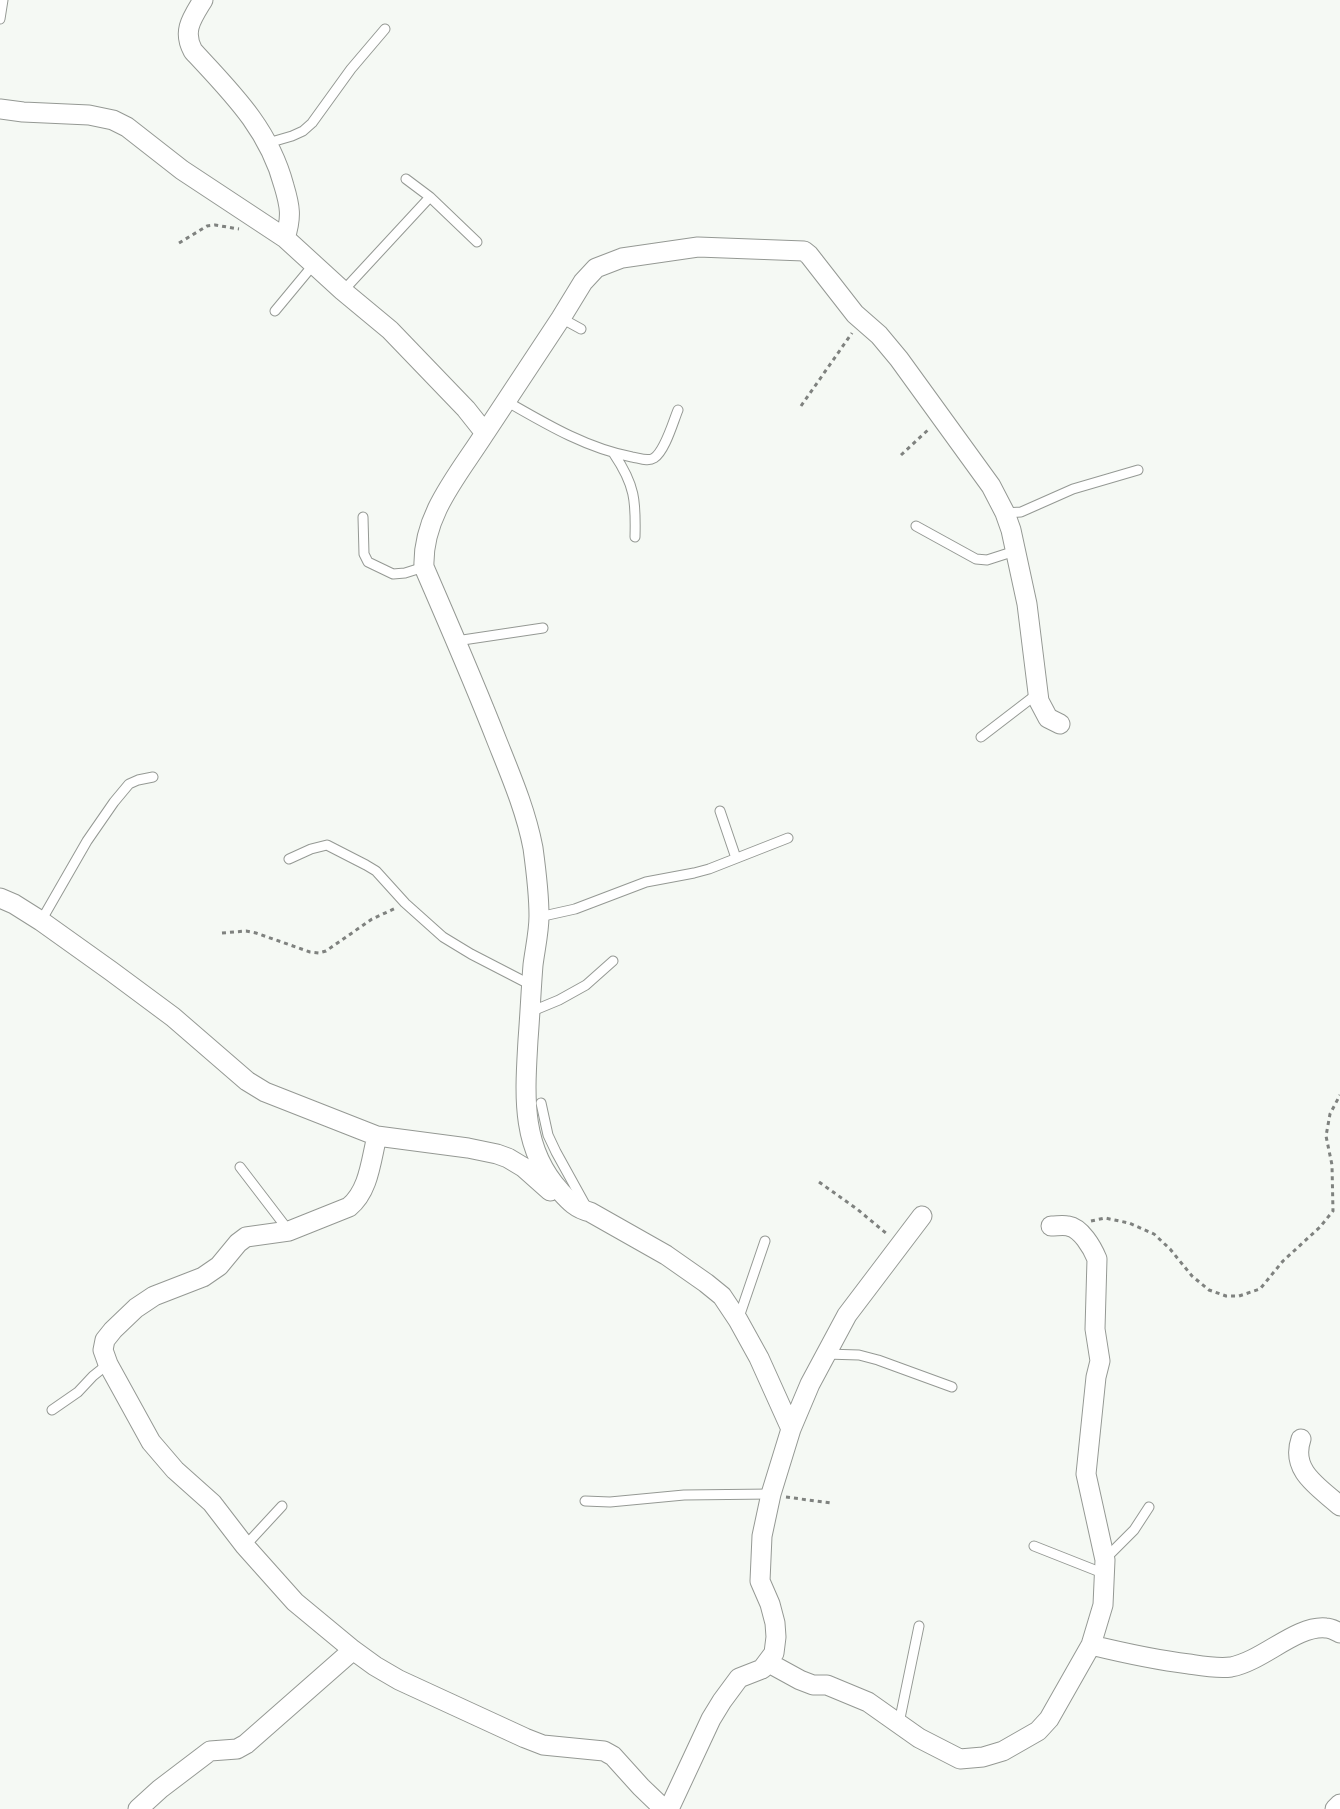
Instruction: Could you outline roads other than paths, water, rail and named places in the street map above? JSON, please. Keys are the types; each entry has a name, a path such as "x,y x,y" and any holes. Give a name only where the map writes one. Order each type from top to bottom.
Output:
{"street":[{"path":"203,0 189,26 187,35 190,44 194,51 250,114 279,165 291,216 285,238"},
{"path":"0,109 89,115 114,120 127,127 189,175 285,238 343,291 390,330 466,409 484,433"},
{"path":"791,1429 759,1358 722,1296 706,1282 666,1255 569,1202 555,1186 540,1163 529,1128 525,1096 531,985 539,917 536,872 528,824 456,641 424,567 423,553 432,519 484,433 583,282 596,268 622,258 698,247 804,251 809,254 861,320 879,335 899,359 943,417 991,486 1005,513 1027,604 1037,694 1043,711 1048,718 1060,724"},
{"path":"0,898 14,904 41,921 172,1017 259,1089 376,1136 468,1148 508,1158 523,1166 557,1198 585,1211"},
{"path":"376,1136 363,1188 356,1201 349,1207 289,1231 246,1237 238,1243 220,1266 203,1277 154,1296 136,1308 105,1340 103,1350 108,1364 151,1442 176,1470 212,1503 245,1546 295,1602 353,1650 399,1680 525,1738 543,1745 604,1751 613,1756 664,1809"},
{"path":"762,1669 774,1653 776,1637 775,1623 770,1604 760,1581 762,1536 771,1494 791,1429 800,1405 848,1315 922,1216"},
{"path":"669,1809 711,1719 722,1701 739,1678 762,1669 769,1663 800,1680 813,1685 827,1685 868,1702 918,1738 960,1759 983,1757 1002,1752 1038,1731 1049,1719 1091,1645 1103,1605 1105,1567 1086,1474 1096,1377 1100,1361 1095,1329 1097,1259 1079,1231 1069,1226 1051,1226"},
{"path":"1301,1439 1298,1448 1300,1466 1305,1474 1340,1506"},
{"path":"1091,1645 1148,1659 1230,1667 1247,1663 1303,1632 1318,1628 1328,1628 1340,1633"},
{"path":"138,1809 160,1789 210,1751 237,1749 246,1744 353,1650"},
{"path":"1335,1809 1340,1804"}],"lane":[{"path":"0,19 3,0"},
{"path":"268,143 297,133 312,123 351,69 385,29"},
{"path":"406,179 430,198 478,242"},
{"path":"343,291 430,198"},
{"path":"275,311 314,264"},
{"path":"561,318 581,329"},
{"path":"506,401 550,426 595,447 614,454 647,460 653,459 660,453 678,410"},
{"path":"614,454 628,478 636,505 635,537"},
{"path":"1005,513 1021,512 1073,489 1138,470"},
{"path":"363,517 364,554 368,562 393,574 405,573 424,567"},
{"path":"916,526 976,559 987,560 1015,551"},
{"path":"456,641 543,628"},
{"path":"981,737 1037,694"},
{"path":"41,921 87,841 114,802 129,784 153,777"},
{"path":"720,811 736,858"},
{"path":"539,917 575,909 646,882 701,871 788,838"},
{"path":"289,858 311,849 327,846 376,871 405,903 443,937 471,954 531,985"},
{"path":"530,1012 559,1000 586,985 613,961"},
{"path":"541,1103 548,1135 585,1211"},
{"path":"240,1166 289,1231"},
{"path":"738,1320 765,1240"},
{"path":"826,1354 859,1355 952,1387"},
{"path":"52,1410 78,1392 108,1364"},
{"path":"585,1501 610,1502 684,1495 771,1494"},
{"path":"245,1546 282,1506"},
{"path":"1034,1546 1105,1567 1134,1530 1149,1507"},
{"path":"899,1723 919,1626"}]}
